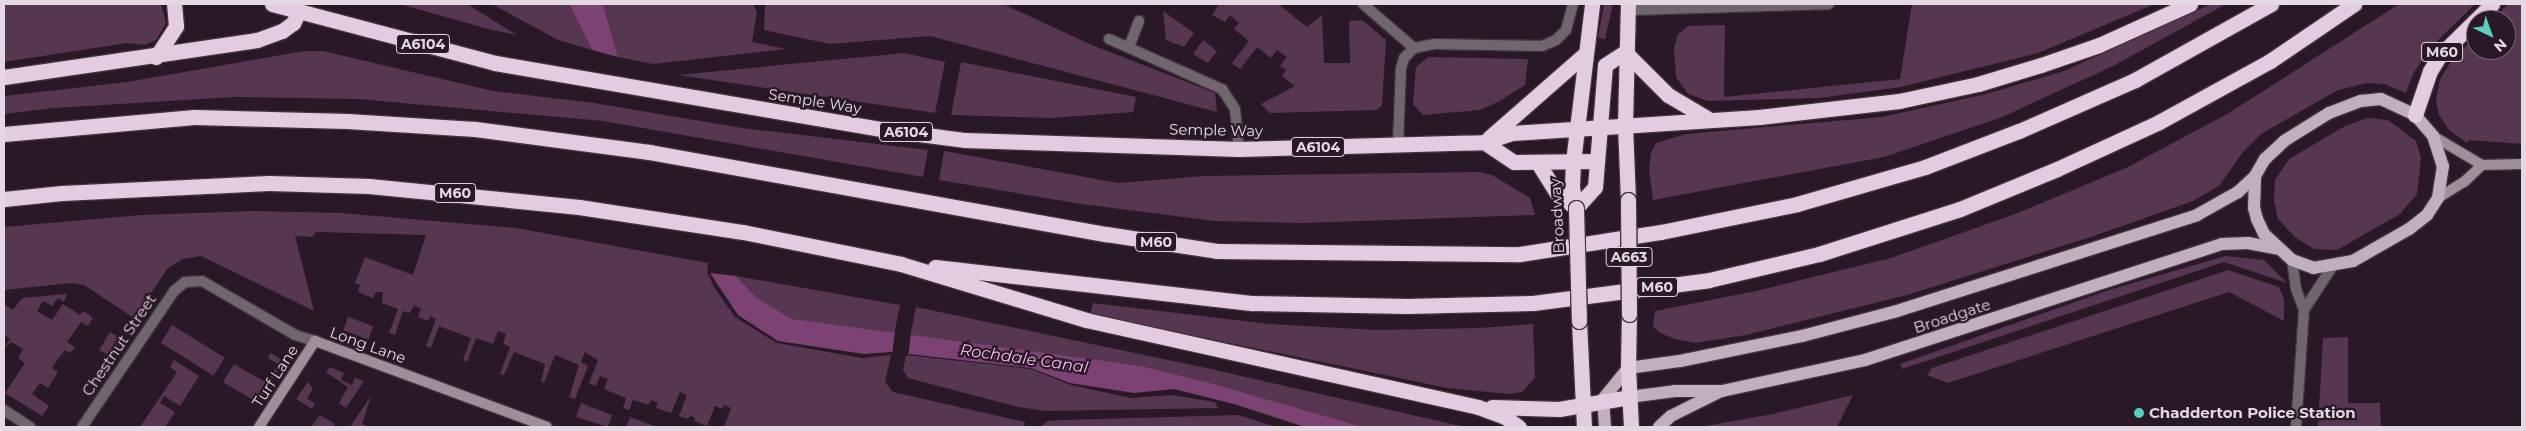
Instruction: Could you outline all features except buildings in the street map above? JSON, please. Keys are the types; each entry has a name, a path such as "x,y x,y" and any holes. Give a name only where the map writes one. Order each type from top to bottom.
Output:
{"highway":[{"path":"156,57 176,26 174,4"},
{"name":"Semple Way","path":"272,4 495,63 881,129 965,140 1238,149 1484,142"},
{"name":"Broadway","path":"1584,427 1576,208 1572,188 1572,162 1592,4"},
{"path":"1625,125 1823,111 1899,101 1978,84 2099,45 2190,4"},
{"name":"M60","path":"4,134 194,116 347,121 475,129 649,152 1106,234 1217,250 1520,254 1661,232 1787,206 1924,167 2019,131 2135,80 2271,4"},
{"name":"M60","path":"4,199 179,186 269,183 369,186 579,207 743,232 901,264 1253,303 1407,306 1533,303 1709,280 1819,254 1960,209 2048,173 2159,122 2270,61 2354,4"},
{"name":"M60","path":"2415,115 2430,71 2440,55 2492,4"},
{"name":"A663","path":"1628,7 1625,52 1625,125 1630,314 1628,368 1631,427"},
{"path":"4,77 156,57 256,40 282,31 293,23 299,11"},
{"path":"1538,163 1557,193 1576,208 1595,187 1598,129 1606,65 1625,52 1668,95 1707,118"},
{"path":"1585,54 1484,142 1514,162 1596,161"},
{"name":"A6104","path":"1484,142 1512,134 1598,129 1625,125"},
{"name":"M60","path":"901,264 1086,320 1478,407 1505,416 1518,426"},
{"path":"1582,403 1629,397"},
{"name":"M60","path":"1478,407 1559,409 1582,403"}],"main road":[{"name":"Broadgate","path":"1628,368 1680,361 1793,338 1898,311 2198,215 2238,192 2255,176 2265,159 2284,141 2337,110 2361,100 2381,99 2415,115 2433,136 2443,166 2438,198 2427,215 2409,229 2353,261 2314,268 2292,260 2264,234 2254,208 2255,176"},
{"name":"Broadgate","path":"1629,397 1675,391 1722,391 1866,360 1914,346 2192,252 2222,244 2248,243 2278,249"},
{"path":"1605,427 1603,399 1628,368"},
{"path":"1659,427 1671,416 1722,391"}],"street":[{"path":"1363,4 1414,48"},
{"path":"1398,145 1400,68 1404,58 1414,48 1423,44 1542,46 1556,40 1566,30 1573,4"},
{"path":"1628,7 1829,4"},
{"path":"1130,47 1139,20"},
{"path":"1109,39 1222,89 1235,109 1238,149"},
{"name":"Broadgate","path":"2433,136 2482,165 2464,182 2438,198"},
{"path":"2482,165 2522,164"},
{"path":"2292,260 2296,289 2304,310 2296,427"},
{"path":"2304,310 2332,266"},
{"name":"Long Lane","path":"185,282 202,281 295,335 547,427"},
{"name":"Chestnut Street","path":"82,427 174,291 185,282"},
{"name":"Turf Lane","path":"259,427 314,341"},
{"path":"4,410 30,427"}],"shaded area":[{"path":"4,4 161,4 166,23 156,40 145,45 127,43 4,62"},
{"path":"399,4 467,4 517,35 492,30"},
{"path":"492,4 569,4 592,50 558,40"},
{"path":"603,4 753,4 757,12 752,42 786,49 653,64 618,57"},
{"path":"765,4 1003,4 1092,45 1215,93 1217,112 930,36 830,44 764,30"},
{"path":"1215,4 1278,4 1307,27 1322,15 1324,63 1350,63 1349,21 1362,20 1386,40 1382,106 1376,110 1270,113 1261,104 1295,86 1282,76 1286,70 1280,66 1287,57 1277,50 1271,58 1257,47 1240,69 1232,63 1249,41 1234,29 1239,23 1230,15 1225,22 1212,15 1218,6"},
{"path":"1604,4 1613,4 1605,39 1598,38"},
{"path":"1912,4 2155,4 2038,53 1901,87 1819,98 1708,101 1688,94 1676,77 1674,48 1678,34 1688,26 1725,25 1724,97 1900,79"},
{"path":"2211,4 2226,4 2113,66 2000,118 1884,157 1653,200 1649,170 1651,153 1656,143 1686,134 1882,117 1986,94 2064,71"},
{"path":"2399,4 2475,4 2469,10 2466,10 2466,13 2430,48 2413,74 2406,93 2384,84 2366,83 2336,91 2261,134 2243,152 2219,186 2193,201 2091,237 1907,295 1746,335 1695,343 1675,339 1660,333 1653,326 1655,311 1756,291 1891,258 2015,214 2126,168 2229,113"},
{"path":"2508,4 2522,4 2522,144 2469,140 2467,143 2449,130 2439,115 2436,101 2440,79 2452,60 2466,46 2466,60 2516,60 2516,10 2502,10"},
{"path":"1163,11 1194,33 1184,47 1166,40"},
{"path":"1203,40 1217,51 1208,63 1193,54"},
{"path":"304,51 323,51 493,91 594,103 742,128 928,150 923,177 603,121 358,99 234,97 54,108 4,114 4,96 127,82"},
{"path":"904,53 945,62 935,113 678,75"},
{"path":"1428,57 1528,59 1525,85 1500,101 1480,110 1423,115 1413,104 1416,67"},
{"path":"961,62 1136,97 1133,112 1051,118 951,115"},
{"path":"2368,118 2388,120 2416,141 2421,158 2417,194 2400,214 2337,250 2314,249 2295,237 2278,219 2274,200 2275,180 2289,159 2345,126"},
{"path":"944,151 1118,183 1203,176 1479,172 1492,175 1530,198 1535,215 1304,223 1215,221 1081,204 939,180"},
{"path":"253,211 341,213 516,228 708,263 707,272 714,287 735,317 777,343 862,358 891,355 885,382 893,392 1025,422 1024,427 724,427 731,408 724,405 723,409 715,406 707,426 694,421 695,418 690,416 688,419 679,416 687,395 680,392 671,413 656,408 658,403 651,400 649,405 633,400 629,410 623,408 626,398 604,389 608,379 600,376 596,386 589,383 598,360 585,352 581,362 588,366 575,399 569,397 579,365 555,355 544,383 541,382 545,364 514,352 504,375 500,374 510,347 503,344 506,334 498,331 493,344 476,338 467,362 463,360 471,338 439,326 431,348 426,346 436,319 430,316 428,321 418,317 421,309 414,305 410,313 403,311 395,335 389,333 398,309 382,303 383,292 376,292 373,298 358,292 360,285 355,283 365,257 413,275 426,235 316,232 312,237 295,236 314,311 201,256 183,259 168,268 134,318 84,285 72,283 4,290 4,227 141,215"},
{"path":"2225,256 2264,260 2287,283 2224,262 1902,369 1900,364 2106,291"},
{"path":"2228,270 2279,287 2284,299 2284,321 2229,292 1948,383 1927,375 1932,368"},
{"path":"736,276 900,305 894,335 792,319 756,297"},
{"path":"67,294 64,302 58,298 52,306 43,301 37,311 52,320 63,304 80,315 84,311 93,318 88,326 81,322 67,342 75,347 70,353 65,350 52,368 58,372 48,388 40,383 32,394 49,406 42,416 5,393 25,363 18,358 23,349 11,342 4,348 10,339 4,335 4,304 13,310 22,298"},
{"path":"1093,303 1269,324 1376,330 1479,328 1533,324 1535,378 1522,392 1509,394 1447,388 1090,314"},
{"path":"916,307 1211,369 1465,427 1363,427 1211,383 1142,366 910,337"},
{"path":"348,317 373,326 369,339 343,330"},
{"path":"172,325 225,358 213,376 161,343"},
{"path":"110,332 120,338 109,356 99,350"},
{"path":"2348,337 2348,403 2380,403 2381,427 2318,427 2323,338"},
{"path":"270,353 284,361 258,403 223,382 234,364 267,383 278,364 268,358"},
{"path":"906,355 1031,369 1071,385 1131,398 1171,395 1215,402 1218,408 1046,411 1018,407 908,378 903,370"},
{"path":"174,360 199,376 180,406 164,396 160,403 175,412 165,427 140,427 177,372 170,367"},
{"path":"330,367 344,373 341,380 352,385 355,378 364,381 346,408 339,403 348,387 326,372"},
{"path":"308,382 313,389 307,398 315,404 312,409 296,399"},
{"path":"1853,395 1837,427 1700,427 1773,414"},
{"path":"371,396 362,424 369,427 350,427"},
{"path":"581,403 612,415 608,427 576,417"},
{"path":"320,415 335,424 333,427 311,427"},
{"path":"1238,415 1277,427 1040,427 1048,421 1062,420"},
{"path":"630,417 654,426 654,427 626,427"}],"water":[{"path":"569,4 603,4 618,57 592,50"},
{"name":"Rochdale Canal","path":"710,273 736,276 756,297 792,319 1142,366 1211,383 1363,427 1305,427 1234,404 1174,389 1134,393 1070,383 1031,368 891,352 864,354 778,341 738,315"}],"pier":[{"path":"895,332 911,334 908,356 892,354"}],"place":[{"name":"Chadderton Police Station","path":"2139,413"}]}
